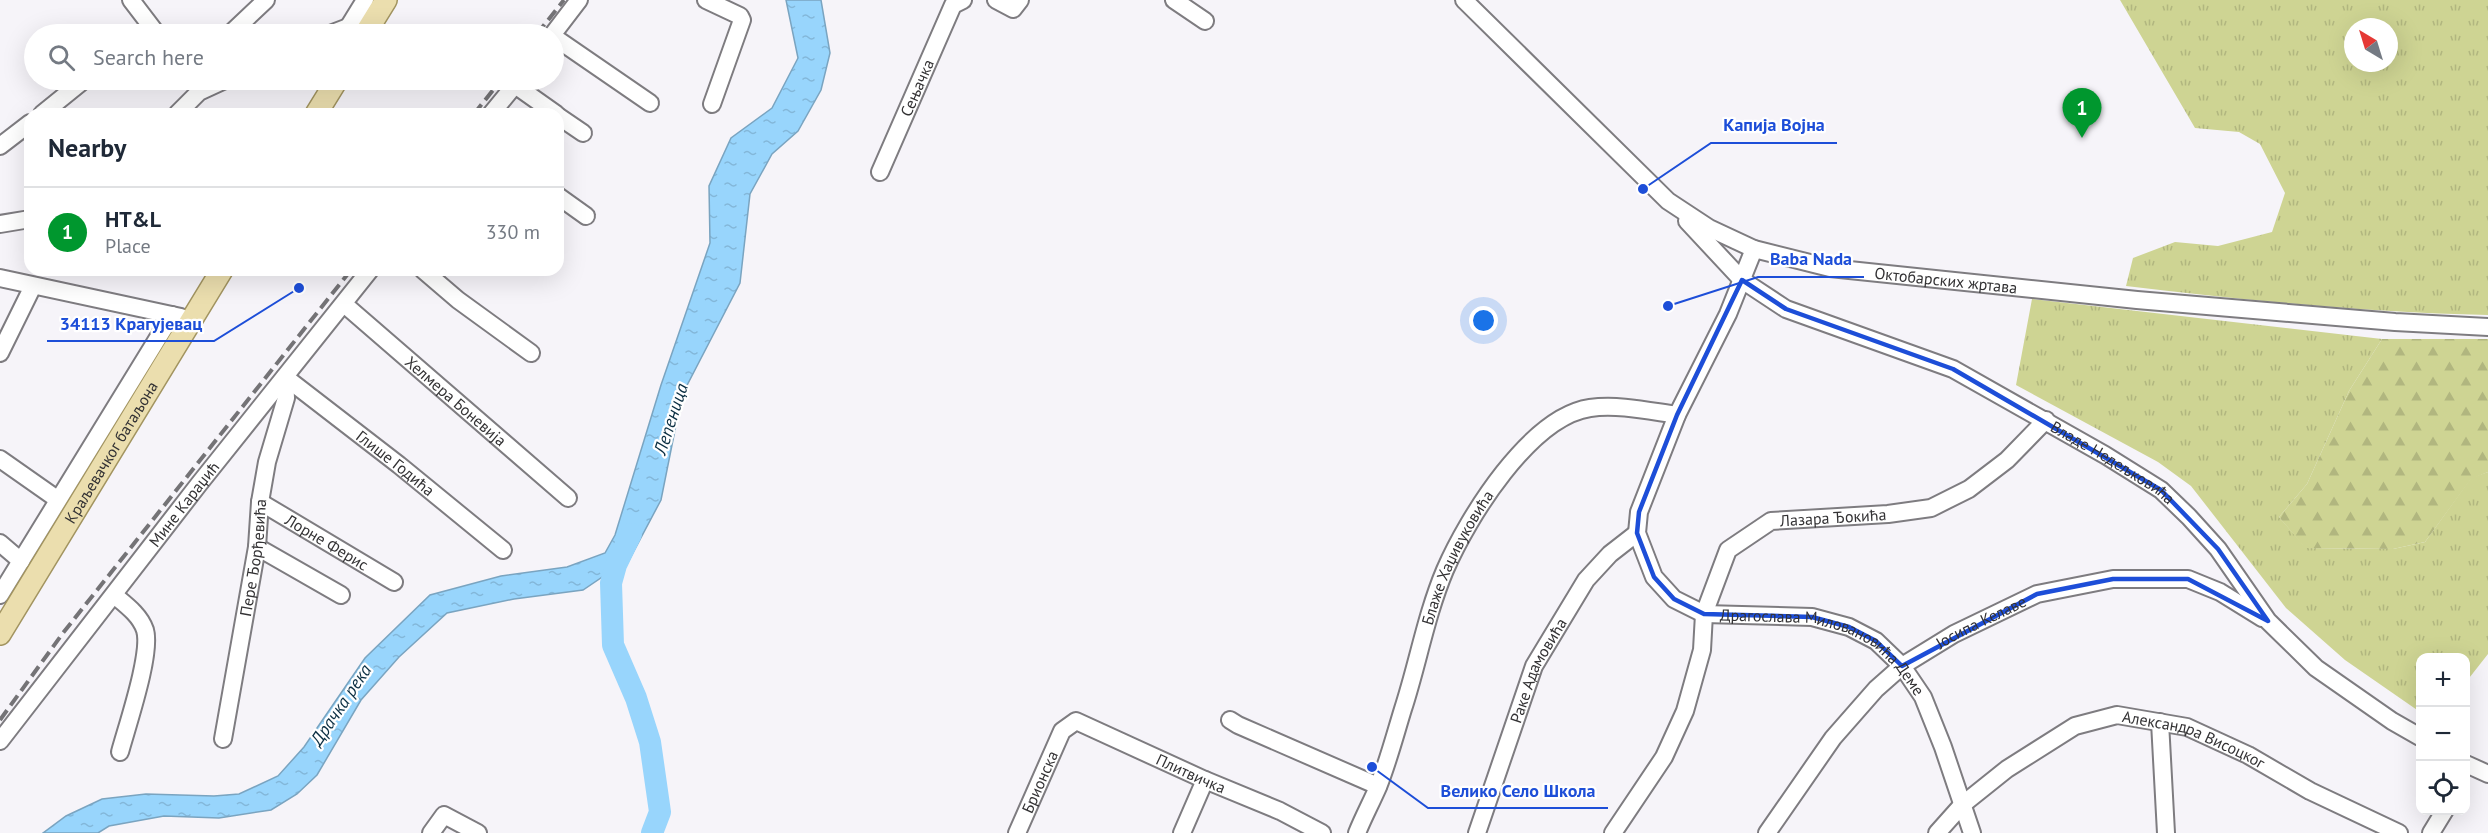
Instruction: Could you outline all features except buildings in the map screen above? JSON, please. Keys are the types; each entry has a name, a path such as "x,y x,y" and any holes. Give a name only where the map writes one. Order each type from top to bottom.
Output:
{"main road":[{"path":"362,24 376,5"},
{"path":"320,108 331,90"},
{"name":"Краљевачког батаљона","path":"0,634 182,318 217,276"}],"street":[{"path":"131,0 145,24"},
{"path":"241,24 266,0"},
{"path":"562,24 579,0"},
{"path":"706,0 740,16 742,20 712,104"},
{"path":"996,0 1012,9 1020,0"},
{"path":"1173,0 1205,21"},
{"name":"Октобарских жртава","path":"1464,0 1668,201 1709,228 1754,249 1830,268 2137,300 2395,322 2488,327"},
{"name":"Сењачка","path":"880,172 954,2"},
{"path":"564,44 650,103"},
{"path":"49,108 72,90"},
{"path":"181,108 193,90"},
{"path":"496,108 510,90"},
{"path":"527,90 549,108"},
{"path":"564,120 583,133"},
{"path":"0,146 24,128"},
{"path":"564,200 586,216"},
{"name":"Владе Недељковића","path":"1668,201 1742,280 1786,309 1953,369 2046,420 2161,490 2189,516 2218,549 2268,621 2316,668 2392,721 2416,734"},
{"path":"0,224 24,220"},
{"path":"1637,533 1639,512 1677,415 1713,345 1754,249"},
{"name":"Мине Караџић","path":"0,741 199,484 365,276"},
{"path":"430,276 458,300 531,353"},
{"path":"0,278 182,318 57,499 0,595"},
{"path":"0,353 33,285"},
{"name":"Хелмера Боневија","path":"344,304 568,498"},
{"name":"Пере Ђорђевића","path":"223,739 257,547 267,462 286,398 285,377"},
{"name":"Глише Годића","path":"285,377 399,465 503,550"},
{"name":"Блаже Хаџивуковића","path":"1357,833 1378,786 1404,708 1423,633 1445,570 1466,529 1526,446 1549,426 1571,414 1590,408 1625,409 1677,415"},
{"name":"Лазара Ђокића","path":"1613,833 1664,757 1685,711 1702,650 1704,614 1728,550 1771,521 1887,514 1931,508 1969,489 2007,460 2046,420"},
{"path":"0,459 57,499"},
{"name":"Лорне Ферис","path":"261,502 394,582"},
{"name":"Драгослава Миловановића Деме","path":"1637,533 1654,577 1674,599 1704,614 1812,617 1849,627 1876,641 1902,666 1923,697 1971,833"},
{"name":"Раке Адамовића","path":"1477,833 1534,666 1586,580 1610,554 1637,533"},
{"path":"0,543 21,561"},
{"path":"257,547 341,595"},
{"name":"Јосипа Келаве","path":"1767,833 1833,738 1876,689 1902,666 1954,634 2037,594 2113,579 2188,579 2220,592 2268,621"},
{"path":"114,595 141,622 147,639 137,689 120,752"},
{"name":"Александра Висоцког","path":"1937,833 1962,805 2007,769 2075,726 2117,716 2187,728 2216,740 2310,791 2399,833"},
{"path":"1230,720 1378,786"},
{"name":"Плитвичка","path":"1062,731 1076,721 1205,780 1280,811 1322,833"},
{"path":"2160,722 2166,833"},
{"name":"Брионска","path":"1017,833 1062,731"},
{"path":"2470,770 2488,774"},
{"path":"1182,833 1205,780"},
{"path":"431,833 444,815 478,833"},
{"path":"2431,833 2442,815"}],"highlighted area":[{"path":"1742,280 1786,309 1953,369 2161,490 2218,549 2268,621 2188,579 2113,579 2037,594 1902,666 1876,641 1849,627 1812,617 1704,614 1674,599 1654,577 1637,533 1639,512 1677,415"}],"green space":[{"path":"2120,0 2488,0 2488,315 2352,309 2126,286 2133,258 2175,242 2218,246 2272,232 2285,193 2260,144 2239,132 2195,128"},
{"path":"2032,299 2382,339 2349,391 2307,484 2279,517 2306,548 2393,549 2425,542 2471,478 2488,472 2488,654 2470,677 2470,653 2416,653 2416,709 2345,660 2286,608 2191,486 2158,462 2016,385"},
{"path":"2382,339 2488,339 2488,472 2471,479 2425,542 2393,549 2305,548 2279,517 2307,484 2349,391"}],"water":[{"name":"Драчка река","path":"786,0 821,0 830,53 821,90 798,131 772,154 750,194 740,283 682,395 661,500 627,564 615,558 611,571 583,590 514,599 447,613 399,657 361,700 317,775 297,794 271,810 219,818 164,816 109,826 98,833 43,833 66,816 102,799 146,794 214,796 239,794 278,776 304,747 365,658 430,595 501,576 567,567 605,553 615,535 661,385 710,243 709,186 731,138 772,108 798,58"}],"waterway":[{"name":"Лепеница","path":"631,534 616,565 611,583 613,645 636,698 650,742 660,812 652,833"}],"railway":[{"path":"545,24 564,0"},
{"path":"479,108 493,90"},
{"path":"0,720 63,633 346,276"}],"place":[{"name":"HT&L","path":"2082,138"},
{"name":"Капија Војна","path":"1643,189"},
{"name":"34113 Крагујевац","path":"299,288"},
{"name":"Baba Nada","path":"1668,306"},
{"name":"Велико Село Школа","path":"1372,767"}]}
